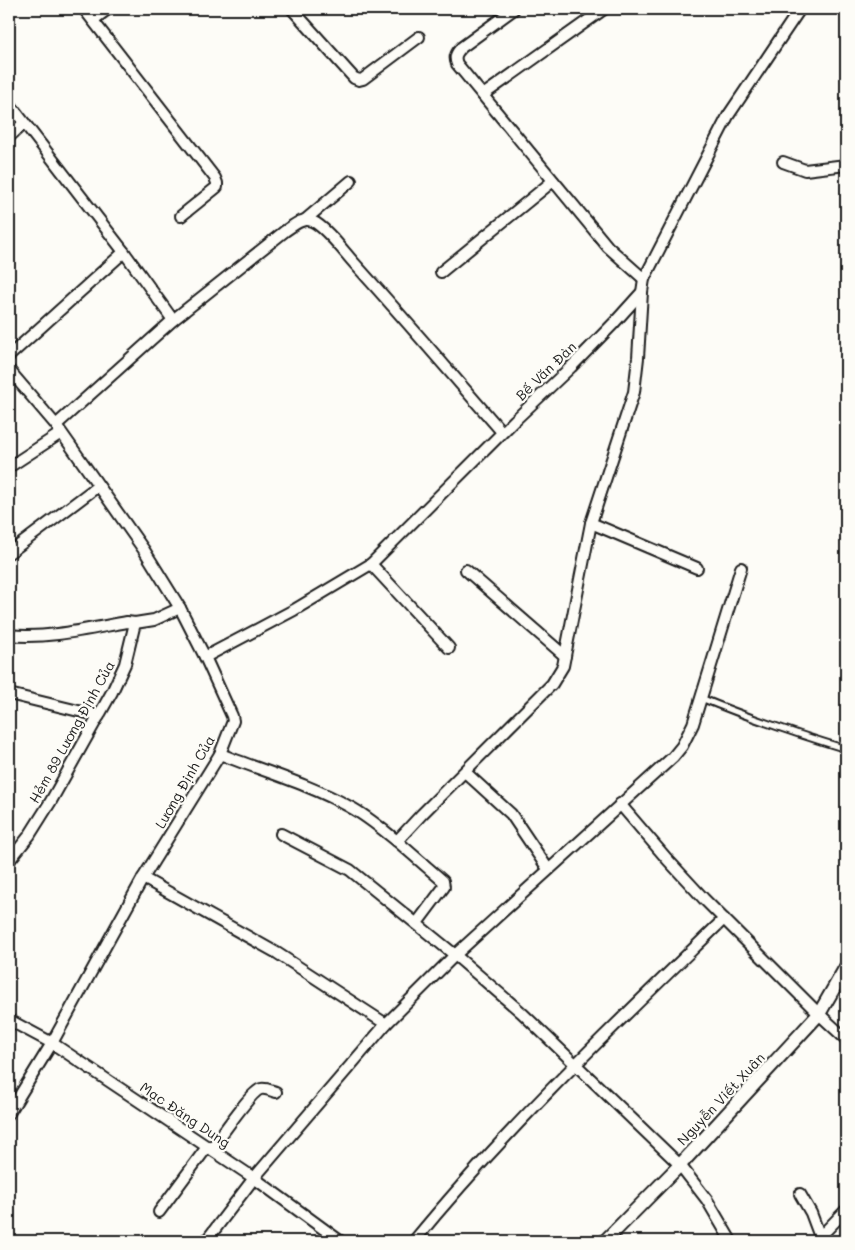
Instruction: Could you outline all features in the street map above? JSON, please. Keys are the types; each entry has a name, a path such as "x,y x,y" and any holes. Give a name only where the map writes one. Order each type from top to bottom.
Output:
{"street":[{"path":"84,9 215,178 216,187 180,216"},
{"path":"93,20 108,9"},
{"path":"292,9 354,78 359,80 363,79 419,37"},
{"path":"514,9 462,47 456,53 455,59 457,64 608,248 644,279"},
{"path":"483,95 604,9"},
{"path":"397,841 552,684 563,666 591,522 634,392 644,279 728,116 800,9"},
{"path":"9,103 124,252 173,320"},
{"path":"9,137 24,123"},
{"path":"783,162 805,170 846,165"},
{"path":"9,467 58,429 173,320 285,231 305,220 351,181"},
{"path":"441,272 553,181"},
{"path":"305,220 313,222 333,240 502,432"},
{"path":"9,356 124,252"},
{"name":"Bế Văn Đàn","path":"205,657 294,610 371,564 502,432 571,367 642,292"},
{"name":"Lương Định Của","path":"9,370 58,429 144,550 180,608 232,716 232,726 220,754 143,878 52,1043 9,1113"},
{"path":"9,553 98,486"},
{"path":"591,522 696,568"},
{"path":"371,564 415,614 449,648"},
{"path":"206,1241 254,1178 386,1024 456,954 660,769 682,746 693,724 741,568"},
{"path":"466,570 565,656"},
{"path":"9,635 26,637 45,636 127,622 135,623 159,618 180,608"},
{"name":"Hẻm 89 Lương Định Của","path":"9,859 29,836 51,801 112,692 125,664 135,623"},
{"path":"9,694 99,716"},
{"path":"220,754 327,795 351,807 376,824 444,881 444,888 417,923"},
{"path":"465,772 511,814 548,869"},
{"path":"620,804 667,859 724,919 846,1039"},
{"path":"280,834 350,870 456,954 576,1063 680,1165 707,1200 731,1241"},
{"path":"143,878 277,953 386,1024"},
{"path":"414,1241 496,1147 576,1063 724,919"},
{"name":"Nguyễn Viết Xuân","path":"605,1241 680,1165 819,1014 846,967"},
{"name":"Mạc Đăng Dung","path":"9,1020 52,1043 254,1178 340,1241"},
{"path":"159,1212 258,1089 276,1092"},
{"path":"800,1194 811,1213 818,1239"},
{"path":"818,1239 846,1210"}],"lane":[{"path":"701,698 744,716 846,749"}]}
